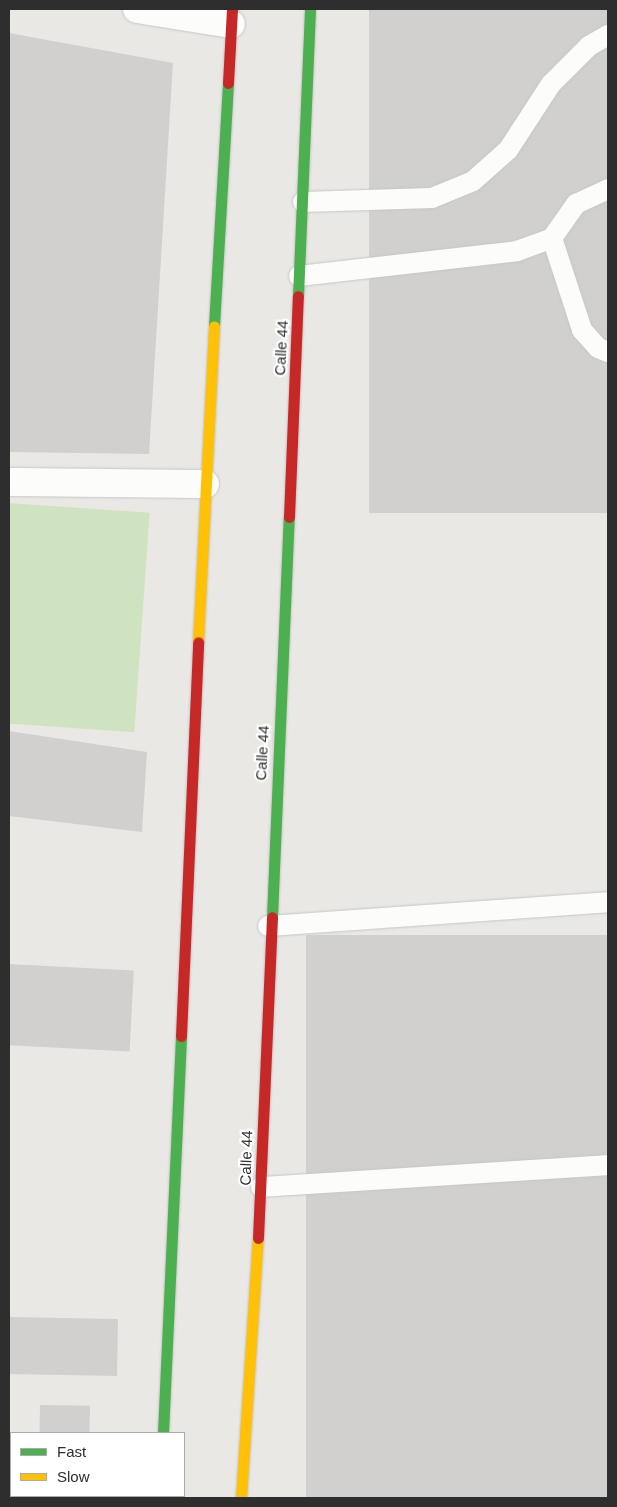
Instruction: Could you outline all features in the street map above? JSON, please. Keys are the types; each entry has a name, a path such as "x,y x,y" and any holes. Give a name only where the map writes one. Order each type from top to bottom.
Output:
{"main road":[{"name":"Calle 44","path":"241,1498 260,1187 268,926 303,202 310,9"},
{"path":"163,1432 205,484 232,16"}],"street":[{"path":"137,9 232,16"},
{"path":"9,482 205,484"}],"lane":[{"path":"303,202 432,198 474,180 508,150 551,84 589,46 608,35"},
{"path":"299,276 517,251 552,238 576,204 608,189"},
{"path":"552,238 582,330 598,348 608,352"},
{"path":"268,926 608,902"},
{"path":"260,1187 608,1165"}],"green space":[{"path":"9,503 150,513 134,732 9,724"}],"building":[{"path":"369,9 608,9 608,513 369,513"},
{"path":"9,33 173,63 149,454 9,452"},
{"path":"9,731 147,752 142,832 9,816"},
{"path":"306,935 608,935 608,1498 306,1498"},
{"path":"9,964 134,971 130,1051 9,1045"},
{"path":"9,1317 118,1319 117,1376 9,1374"},
{"path":"40,1405 90,1406 90,1432 40,1432"}],"traffic: fast":[{"path":"298,296 310,9"},
{"path":"214,326 228,83"},
{"path":"272,917 289,517"},
{"path":"163,1432 181,1036"}],"traffic: slow":[{"path":"198,642 214,326"},
{"path":"241,1498 258,1238"}],"traffic: jam":[{"path":"228,83 232,9"},
{"path":"289,517 298,296"},
{"path":"181,1036 198,642"},
{"path":"258,1238 272,917"}]}
